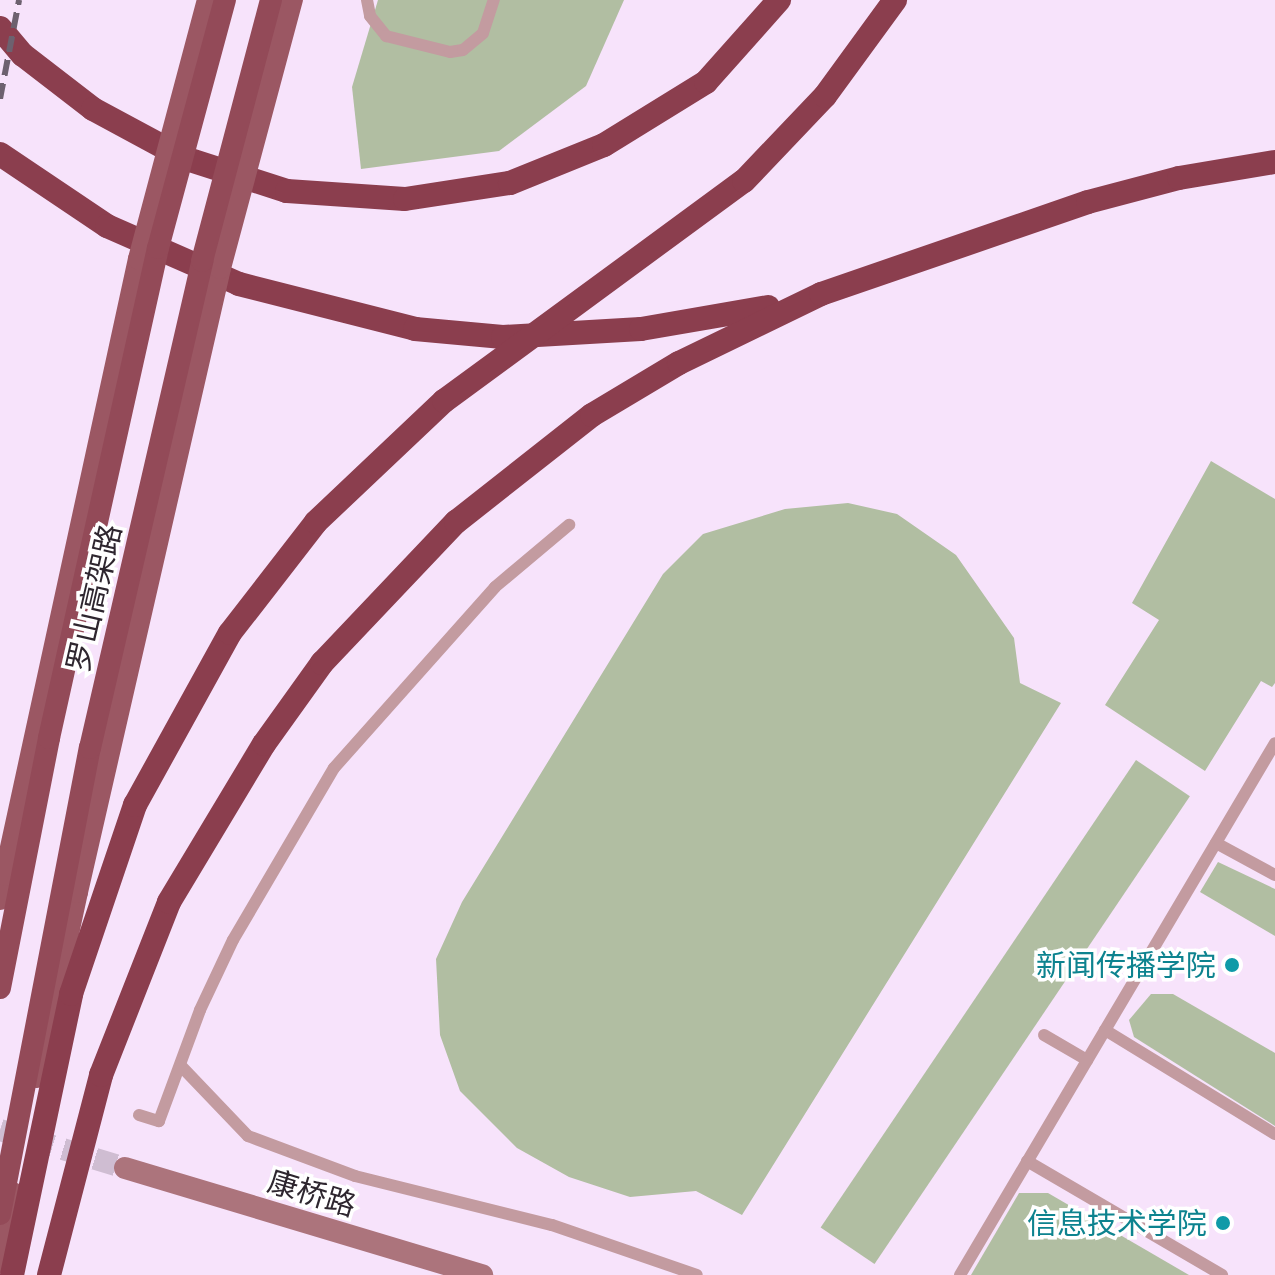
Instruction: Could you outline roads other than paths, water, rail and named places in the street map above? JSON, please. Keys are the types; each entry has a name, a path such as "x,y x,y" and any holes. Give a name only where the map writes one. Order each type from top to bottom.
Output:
{"highway":[{"name":"罗山高架路","path":"0,988 49,738 158,248 225,0"},
{"name":"罗山高架路","path":"0,1214 90,748 202,261 271,0"},
{"path":"0,28 23,55 93,109 184,158 287,191 405,199 510,183 604,145 706,82 779,0"},
{"path":"12,1275 71,994 135,805 230,633 316,522 444,401 744,181 825,96 895,0"},
{"path":"0,154 107,226 239,284 415,329 503,337 641,329 736,315 821,294 1088,202 1179,178 1275,162"},
{"path":"49,1275 101,1075 169,902 247,770 322,663 456,522 568,432 679,363 821,294"}],"main road":[{"path":"0,899 139,259 208,0"},
{"path":"0,1262 77,892 220,268 292,0"},
{"name":"康桥路","path":"125,1168 482,1275"}],"lane":[{"path":"367,0 370,16 386,36 450,52 463,50 483,33 494,0"},
{"path":"139,1115 159,1121 233,940 334,768 495,587 569,525"},
{"path":"960,1275 1275,743"},
{"path":"1216,843 1275,875"},
{"path":"1105,1030 1275,1134"},
{"path":"1044,1035 1087,1060"},
{"path":"181,1066 248,1136 355,1176 552,1225 697,1275"},
{"path":"1027,1161 1222,1275"}],"tunnel":[{"path":"0,1130 125,1168"}],"railway":[{"path":"0,99 19,0"}],"place":[{"name":"新闻传播学院","path":"1232,965"},
{"name":"信息技术学院","path":"1223,1223"}]}
